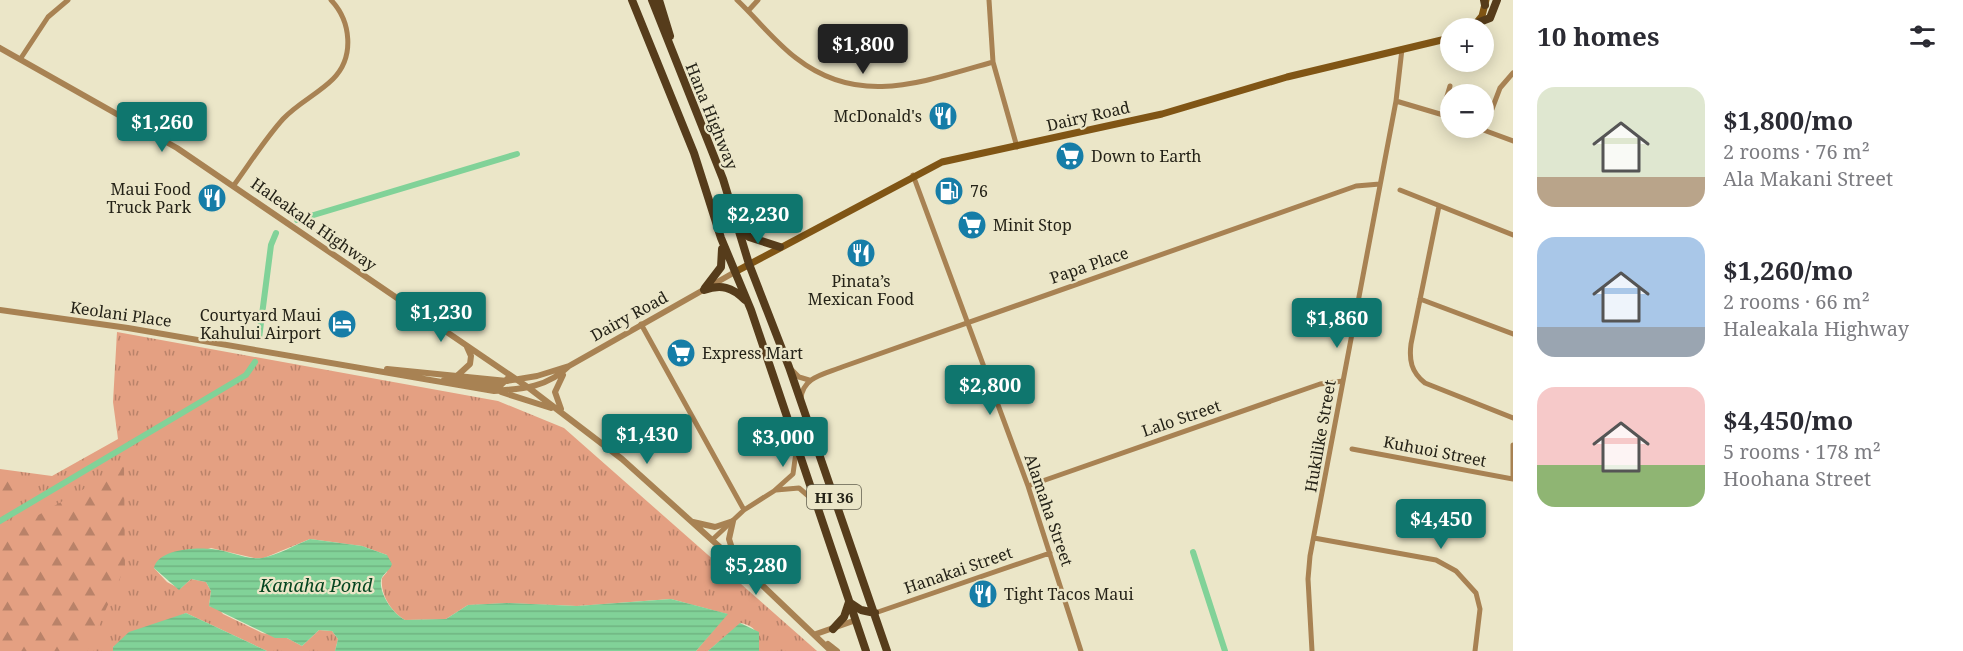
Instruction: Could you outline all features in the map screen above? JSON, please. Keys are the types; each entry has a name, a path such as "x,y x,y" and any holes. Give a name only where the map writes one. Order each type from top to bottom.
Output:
{"main road":[{"name":"Hana Highway","path":"632,0 694,153 721,238 751,310 866,651"},
{"name":"Hana Highway","path":"652,0 736,217 749,264 802,403 886,651"},
{"path":"659,0 677,66"},
{"path":"1490,18 1497,0"},
{"path":"1478,18 1485,2"},
{"name":"Dairy Road","path":"735,272 913,175 942,162 1162,114 1287,77 1440,40"},
{"path":"736,217 749,237 780,247"},
{"path":"704,290 721,267 723,256 721,238"},
{"path":"704,290 716,285 731,289 744,299 751,310"},
{"path":"833,629 844,617 849,602 861,610 875,613"},
{"path":"856,620 875,613"}],"street":[{"path":"21,58 48,17 68,0"},
{"path":"234,186 273,130 296,106 330,82 340,69 347,50 347,30 339,11 330,0"},
{"path":"737,0 798,60 816,72 849,84 891,88 993,62"},
{"path":"748,11 758,0"},
{"path":"989,0 993,62 1017,147"},
{"name":"Haleakala Highway","path":"0,48 177,148 464,344 508,378 517,380 563,412 622,459 837,651"},
{"name":"Hukilike Street","path":"1312,651 1308,567 1396,101 1402,49"},
{"path":"1494,101 1500,88 1513,73"},
{"path":"1396,101 1440,112"},
{"path":"1494,134 1513,141"},
{"name":"Alamaha Street","path":"913,175 1028,486 1081,651"},
{"name":"Papa Place","path":"809,380 967,321 1356,186 1380,184"},
{"path":"1400,190 1513,236"},
{"path":"1439,206 1410,352 1410,363 1418,378 1435,388 1513,418"},
{"name":"Dairy Road","path":"529,388 559,376 569,366 735,272"},
{"path":"1420,299 1513,334"},
{"name":"Keolani Place","path":"0,310 128,328 380,369 494,391 529,388"},
{"path":"641,324 744,510"},
{"path":"453,375 465,371 470,364 471,356 464,344"},
{"path":"563,412 556,400 555,390 569,366"},
{"name":"Dairy Road","path":"517,380 569,366"},
{"path":"789,367 799,377 809,380 802,390 802,403"},
{"name":"Keolani Place","path":"380,369 399,368 453,375 508,378"},
{"path":"436,381 453,380 501,386 508,378"},
{"name":"Lalo Street","path":"1028,486 1320,384 1343,381"},
{"path":"494,391 532,400 563,412"},
{"path":"712,540 744,510 774,491 794,472 795,445"},
{"path":"1513,445 1513,478"},
{"name":"Kuhuoi Street","path":"1352,449 1513,478"},
{"path":"774,491 799,488 807,492 815,503"},
{"path":"691,522 715,527 733,521"},
{"path":"733,521 729,539 736,562"},
{"path":"1314,538 1436,560 1456,571 1476,593 1480,609 1475,651"},
{"name":"Hanakai Street","path":"875,613 1050,553"},
{"path":"816,634 856,620"},
{"name":"Haleakala Highway","path":"816,634 831,651"}],"green space":[{"path":"117,332 498,401 564,428 817,651 759,651 756,632 741,623 708,651 696,651 727,614 671,599 577,606 507,603 468,605 446,619 405,620 391,607 383,590 382,578 387,572 387,555 362,546 310,539 264,558 254,558 211,548 154,568 167,582 180,589 191,579 206,582 211,591 209,606 219,609 223,614 262,633 287,638 302,646 319,630 332,631 338,639 335,651 267,651 186,613 113,647 113,651 0,651 0,469 52,476 118,439 113,402"},
{"path":"124,466 125,567 87,651 0,651 0,537"},
{"path":"0,480 30,484 0,503"}],"water":[{"name":"Kanaha Pond","path":"310,539 362,546 387,555 392,564 381,580 382,591 392,608 405,620 446,619 468,605 507,603 577,606 671,599 728,614 696,651 335,651 338,639 332,631 319,630 302,646 287,638 275,638 209,606 211,591 206,582 191,579 179,590 154,568 162,557 178,551 196,548 212,549 249,558 262,558"},
{"name":"Kanaha Pond","path":"186,613 267,651 113,651 113,647 129,632"},
{"path":"740,623 759,632 759,651 708,651"}],"waterway":[{"path":"297,220 517,154"},
{"path":"259,338 271,245 276,233"},
{"path":"0,521 246,375 255,362"},
{"path":"1193,552 1225,651"}],"place":[{"name":"McDonald's","path":"943,116"},
{"name":"Down to Earth","path":"1070,156"},
{"name":"76","path":"949,191"},
{"name":"Maui Food Truck Park","path":"212,198"},
{"name":"Minit Stop","path":"972,225"},
{"name":"Pinata’s Mexican Food","path":"861,253"},
{"name":"Courtyard Maui Kahului Airport","path":"342,324"},
{"name":"Express Mart","path":"681,353"},
{"name":"Tight Tacos Maui","path":"983,594"}]}
